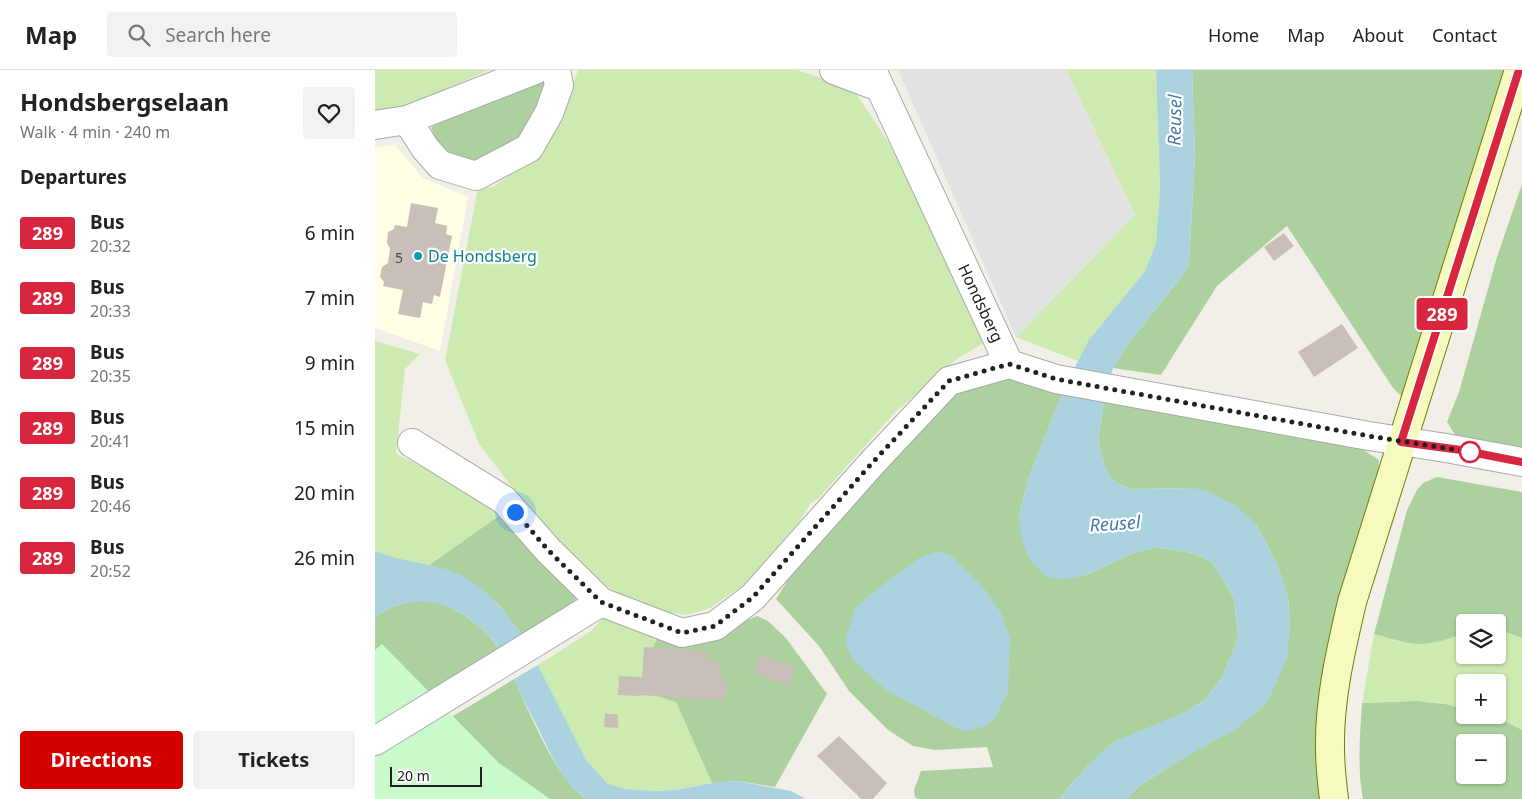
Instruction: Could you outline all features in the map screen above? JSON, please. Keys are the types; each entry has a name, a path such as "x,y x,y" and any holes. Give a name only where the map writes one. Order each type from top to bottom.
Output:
{"street":[{"path":"375,125 407,120 535,70"},
{"path":"407,120 425,148 440,165 476,176 529,148 549,114 559,85 557,70"},
{"path":"834,70 875,78"},
{"path":"1334,799 1330,750 1333,704 1339,656 1352,602 1519,70"},
{"name":"Hondsberg","path":"875,78 1009,364"},
{"path":"412,444 505,500 549,551 601,602 682,633 715,626 753,597 873,462 949,381 1009,364 1056,379 1401,442 1461,450 1522,462"},
{"path":"375,741 601,602"}],"shaded area":[{"path":"898,70 1066,70 1135,215 1016,337"},
{"path":"395,145 423,178 468,197 440,351 375,328 375,147"}],"green space":[{"path":"375,70 489,70 401,109 375,112"},
{"path":"578,70 797,70 853,89 891,146 986,334 982,344 957,359 895,412 818,499 811,503 799,522 745,584 710,608 687,615 658,611 631,601 598,581 555,543 479,444 445,360 478,188 493,187 526,163 568,97"},
{"path":"1066,70 1156,70 1160,188 1156,243 1145,271 1088,341 1078,361 1016,337 1135,215"},
{"path":"1192,70 1505,70 1402,397 1393,388 1287,226 1217,286 1161,375 1113,368 1126,347 1184,273 1189,263 1195,155"},
{"path":"539,79 547,83 535,113 517,140 487,163 455,155 436,140 431,128 439,121"},
{"path":"1522,184 1522,452 1457,438 1447,422 1459,392 1497,257"},
{"path":"375,341 420,354 405,369 396,454 444,477 503,513 428,566 391,558 375,551"},
{"path":"1001,377 1064,389 1029,477 1019,516 1086,575 1131,554 1156,547 1193,553 1212,562 1234,598 1238,636 1222,677 1206,699 1092,761 1060,799 918,799 915,797 914,790 921,771 993,767 987,747 935,750 913,746 888,730 849,691 819,646 776,599 795,569 885,462 966,383"},
{"path":"1105,397 1359,447 1379,460 1378,476 1339,595 1330,637 1322,799 1127,799 1138,787 1170,766 1286,661 1290,623 1288,598 1277,564 1256,524 1192,488 1132,489 1112,479 1105,468 1098,440"},
{"path":"1437,477 1522,492 1522,638 1506,633 1506,614 1456,614 1456,636 1422,644 1403,642 1374,634 1407,510 1417,490 1423,483"},
{"path":"503,513 581,593 570,606 522,635 498,604 428,566"},
{"path":"419,600 438,602 455,609 481,628 499,650 438,687 375,720 375,618 390,608"},
{"path":"608,613 625,626 657,639 650,654 676,702 712,783 658,791 626,789 608,784 586,760 538,665 591,631"},
{"path":"757,616 768,621 786,638 827,694 775,787 737,781 712,783 676,702 639,690 650,654 657,639 677,642 728,632"},
{"path":"1506,633 1522,638 1522,730 1506,723 1506,674 1456,674 1456,707 1426,702 1362,703 1374,634 1401,642 1449,639 1456,637 1456,664 1506,664"},
{"path":"382,644 499,763 550,799 375,799 375,650"},
{"path":"514,679 544,744 564,776 574,789 586,799 375,799 375,756 428,730"},
{"path":"1416,701 1445,704 1456,707 1456,724 1508,723 1522,730 1522,799 1363,799 1360,739 1362,703"}],"water":[{"name":"Reusel","path":"1156,70 1192,70 1195,155 1189,263 1184,273 1126,347 1113,368 1105,397 1098,440 1105,468 1112,479 1121,485 1132,489 1192,488 1208,491 1236,506 1256,524 1277,564 1288,598 1290,624 1286,661 1269,699 1263,707 1236,729 1170,766 1138,787 1127,799 1060,799 1092,761 1113,742 1185,712 1206,699 1222,677 1238,636 1234,598 1212,562 1193,553 1156,547 1131,554 1086,575 1068,579 1055,579 1046,576 1032,563 1025,549 1020,530 1019,516 1029,477 1064,389 1088,341 1145,271 1156,243 1160,188"},
{"path":"375,551 445,569 469,580 480,587 498,605 522,635 499,650 489,636 474,622 456,610 437,603 417,602 397,605 375,618"},
{"path":"940,551 952,556 984,588 1001,613 1010,638 1008,692 996,716 988,725 967,731 958,729 886,690 853,660 846,645 846,637 855,609 872,593 919,558"},
{"path":"538,665 586,760 608,784 626,789 658,791 737,781 791,791 806,799 586,799 571,785 559,769 514,679"}],"building":[{"name":"De Hondsberg","path":"411,203 438,208 435,223 447,226 446,234 452,236 440,297 434,295 432,304 423,302 420,318 398,314 403,290 383,286 384,282 380,277 382,267 388,263 390,248 387,243 388,232 394,229 395,225 407,227"},
{"path":"1284,233 1294,246 1274,261 1264,247"},
{"path":"1342,324 1358,348 1314,377 1298,352"},
{"path":"644,647 707,651 706,660 721,661 720,677 727,678 726,701 618,695 619,676 642,677"},
{"path":"760,654 796,667 789,686 753,673"},
{"path":"605,714 618,714 618,728 604,727"},
{"path":"839,736 887,783 873,799 861,799 817,756"}],"bus line":[{"name":"289","path":"1519,70 1401,442 1461,450 1522,462"}],"place":[{"name":"De Hondsberg","path":"418,256"}],"route":[{"path":"515,512 549,551 601,602 682,633 715,626 753,597 873,462 949,381 1009,364 1056,379 1401,442 1476,453 1470,452"}]}
